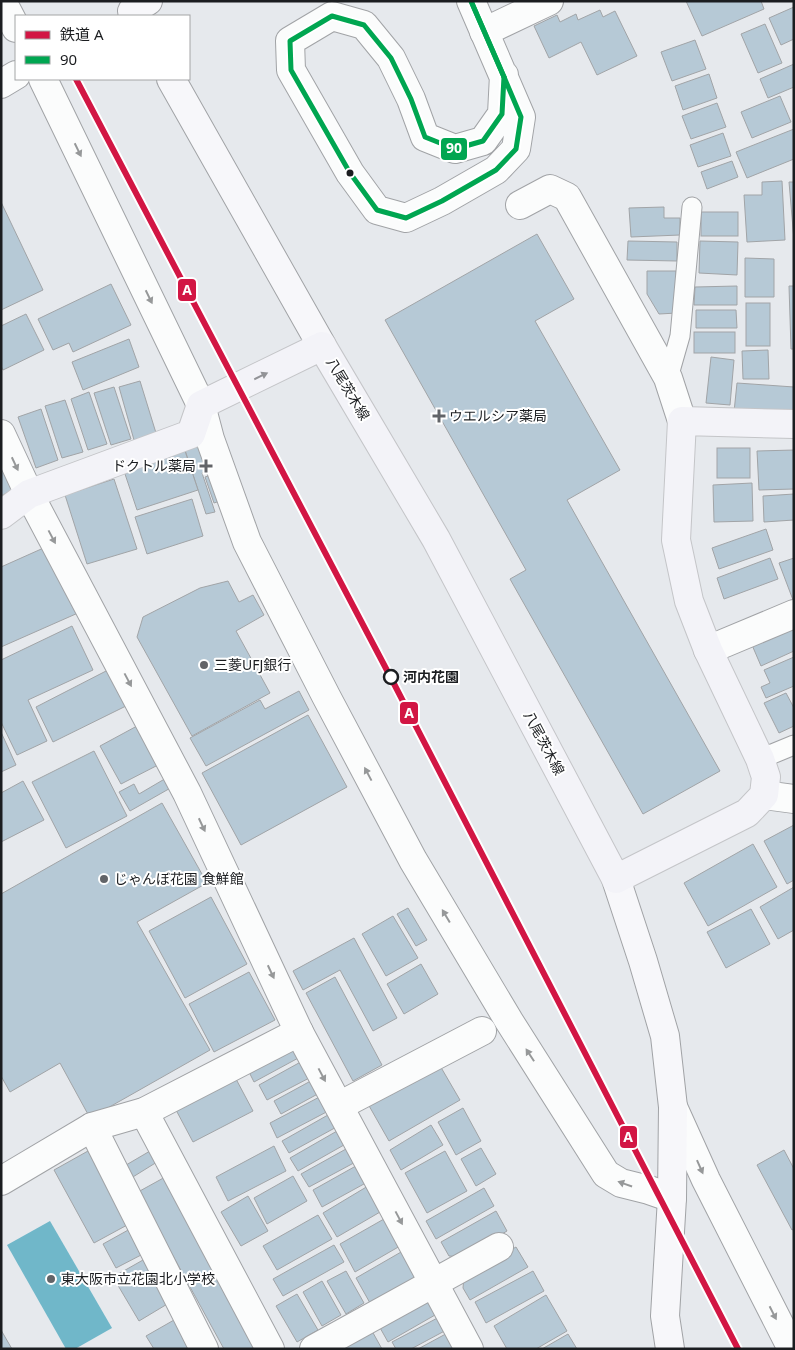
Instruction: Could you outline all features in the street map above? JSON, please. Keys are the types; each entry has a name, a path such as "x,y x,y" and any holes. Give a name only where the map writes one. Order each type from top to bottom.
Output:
{"main road":[{"name":"八尾茨木線","path":"201,405 322,346 436,539 616,879"},
{"path":"1,515 29,494 191,434 201,405"},
{"path":"616,879 747,813 764,795 766,777 760,759 708,650 689,601 676,540 682,421 794,424"}],"street":[{"path":"2,1 15,26"},
{"path":"471,1 504,75 521,117 516,149 496,170 442,201 406,218 377,210 350,173 291,70 290,41 332,16 364,25 391,58 411,99 425,137 455,149 483,141 502,114 504,75"},
{"path":"484,32 549,1"},
{"path":"1,84 15,77"},
{"path":"43,80 201,405 210,439 247,542 331,705 428,886 509,1021 606,1174 621,1183 672,1198"},
{"path":"172,80 322,346"},
{"path":"520,205 550,189 567,197 668,378 682,421"},
{"path":"1,434 29,494 187,793 300,1032 469,1349"},
{"path":"708,650 794,614"},
{"path":"764,795 794,799"},
{"path":"616,879 665,1036 673,1107 672,1198 665,1316 670,1349"},
{"path":"339,1106 482,1031"},
{"path":"1,1181 92,1127 144,1112 300,1032"},
{"path":"673,1107 706,1180 792,1349"},
{"path":"144,1112 270,1349"},
{"path":"92,1127 204,1349"},
{"path":"314,1349 499,1247"}],"lane":[{"path":"668,378 680,336 692,207"},
{"path":"760,759 794,744"}],"water":[{"path":"50,1221 112,1328 75,1349 66,1349 7,1245"}],"building":[{"path":"686,1 761,1 764,9 702,36"},
{"path":"794,7 794,39 781,45 769,18"},
{"path":"600,10 603,17 615,11 637,56 597,75 581,42 549,58 534,26 557,15 560,22 576,14 578,20"},
{"path":"765,24 782,63 758,73 741,34"},
{"path":"695,40 706,69 672,81 661,52"},
{"path":"794,64 794,87 768,98 760,79"},
{"path":"709,74 717,98 683,110 675,86"},
{"path":"780,96 791,122 752,138 741,112"},
{"path":"717,103 726,127 691,139 682,116"},
{"path":"794,129 794,159 747,178 736,152"},
{"path":"723,133 731,156 698,167 690,145"},
{"path":"732,161 738,177 707,189 701,172"},
{"path":"782,181 785,240 747,242 744,195 762,195 762,182"},
{"path":"789,182 794,182 794,240"},
{"path":"1,202 43,290 1,310"},
{"path":"664,207 664,218 680,218 680,235 631,237 629,208"},
{"path":"701,212 738,212 738,236 701,236"},
{"path":"537,234 574,299 535,321 620,470 567,500 720,771 643,814 510,579 526,570 385,320"},
{"path":"628,241 677,242 677,261 627,260"},
{"path":"700,241 738,242 737,275 699,273"},
{"path":"745,258 774,259 774,297 745,297"},
{"path":"647,271 676,271 677,313 659,314 647,294"},
{"path":"111,284 131,325 73,352 69,343 53,350 38,319"},
{"path":"737,286 737,305 694,305 695,287"},
{"path":"789,286 794,286 794,349 791,349"},
{"path":"746,303 770,303 770,346 746,346"},
{"path":"696,310 736,310 737,328 696,328"},
{"path":"26,314 44,350 3,370 1,366 1,326"},
{"path":"694,332 735,332 735,353 694,353"},
{"path":"129,339 139,367 83,390 72,362"},
{"path":"768,350 769,379 743,379 742,351"},
{"path":"711,357 734,360 730,405 706,403"},
{"path":"140,381 156,433 134,440 119,387"},
{"path":"737,383 794,387 794,417 734,412"},
{"path":"114,387 131,439 111,445 94,393"},
{"path":"89,392 107,444 88,450 71,399"},
{"path":"65,400 83,452 62,458 45,406"},
{"path":"41,409 58,460 36,468 18,417"},
{"path":"207,440 217,468 202,473 215,512 206,514 184,447"},
{"path":"184,448 198,490 137,510 123,468"},
{"path":"717,448 750,448 750,478 717,478"},
{"path":"794,450 794,489 759,490 757,451"},
{"path":"1,453 18,487 1,496"},
{"path":"217,473 226,499 214,503 205,477"},
{"path":"114,479 137,549 87,564 65,495"},
{"path":"752,483 753,521 714,522 713,485"},
{"path":"794,494 794,520 764,522 763,496"},
{"path":"192,499 203,536 147,554 135,517"},
{"path":"766,529 773,550 719,569 712,548"},
{"path":"48,546 78,613 1,647 1,567"},
{"path":"770,558 778,579 724,599 717,578"},
{"path":"794,558 794,600 793,600 779,563"},
{"name":"三菱UFJ銀行","path":"228,581 239,602 253,595 264,615 236,631 270,693 192,736 137,637 143,617 200,588"},
{"path":"72,626 93,670 28,700 47,741 17,755 1,722 1,660"},
{"path":"794,626 794,651 761,666 752,645"},
{"path":"794,657 794,686 766,698 761,687 770,683 764,670"},
{"path":"108,670 126,706 53,742 36,707"},
{"path":"299,691 309,710 206,766 190,738 260,700 265,709"},
{"path":"786,693 794,708 794,726 779,733 764,703"},
{"path":"308,715 347,787 241,845 202,773"},
{"path":"137,726 158,765 121,784 100,746"},
{"path":"1,732 16,765 1,772"},
{"path":"94,751 127,816 66,848 32,782"},
{"path":"168,777 174,786 130,811 119,792 134,784 139,794"},
{"path":"23,781 44,820 1,842 1,793"},
{"path":"162,803 207,883 137,922 210,1050 90,1118 60,1063 10,1092 1,1076 1,894"},
{"path":"794,825 794,880 787,884 764,841"},
{"path":"753,844 777,887 708,926 684,883"},
{"path":"794,887 794,930 778,939 760,907"},
{"path":"211,897 247,964 185,998 149,931"},
{"path":"408,908 427,940 416,946 397,914"},
{"path":"751,909 770,944 726,968 707,932"},
{"path":"393,916 418,958 386,976 362,934"},
{"path":"354,938 397,1018 373,1031 340,970 303,990 293,971"},
{"path":"421,964 438,994 404,1014 387,984"},
{"path":"249,972 275,1020 214,1052 189,1004"},
{"path":"335,977 382,1065 353,1081 306,993"},
{"path":"295,1042 302,1056 254,1082 247,1068"},
{"path":"306,1059 315,1075 267,1100 259,1085"},
{"path":"439,1064 460,1100 389,1141 368,1104"},
{"path":"318,1077 325,1090 281,1114 274,1101"},
{"path":"236,1079 253,1111 193,1142 176,1110"},
{"path":"327,1093 334,1108 277,1138 270,1123"},
{"path":"463,1108 481,1141 456,1155 438,1122"},
{"path":"335,1111 342,1124 289,1153 282,1141"},
{"path":"431,1125 443,1145 401,1170 390,1150"},
{"path":"344,1127 351,1141 298,1171 290,1158"},
{"path":"355,1144 363,1158 309,1187 301,1174"},
{"path":"274,1146 286,1171 228,1201 216,1177"},
{"path":"481,1148 496,1174 476,1186 461,1159"},
{"path":"784,1150 794,1169 794,1229 792,1230 757,1165"},
{"path":"88,1151 129,1224 94,1243 54,1170"},
{"path":"150,1151 157,1162 128,1180 121,1168"},
{"path":"445,1151 467,1191 427,1213 405,1173"},
{"path":"363,1162 373,1179 322,1207 313,1190"},
{"path":"167,1176 262,1349 224,1349 138,1192"},
{"path":"293,1176 307,1201 267,1224 254,1198"},
{"path":"373,1183 387,1208 337,1237 323,1213"},
{"path":"484,1188 494,1206 436,1239 426,1221"},
{"path":"248,1196 268,1231 241,1246 221,1212"},
{"path":"496,1211 507,1231 463,1257 449,1256 441,1242"},
{"path":"318,1215 332,1239 277,1270 263,1246"},
{"path":"391,1215 407,1242 355,1272 340,1244"},
{"path":"130,1229 143,1254 116,1268 103,1244"},
{"path":"334,1245 344,1262 283,1296 273,1279"},
{"path":"516,1247 528,1267 470,1300 463,1288 464,1276"},
{"path":"408,1248 423,1273 370,1303 356,1278"},
{"path":"143,1260 169,1303 139,1321 113,1277"},
{"path":"346,1271 364,1303 346,1314 327,1281"},
{"path":"533,1271 544,1291 486,1323 475,1302"},
{"path":"322,1281 341,1315 322,1326 303,1292"},
{"path":"297,1294 318,1330 297,1342 276,1306"},
{"path":"433,1295 442,1311 388,1342 379,1326"},
{"path":"546,1295 567,1331 536,1349 507,1349 494,1326"},
{"path":"445,1314 452,1327 411,1349 396,1349 392,1342"},
{"path":"174,1320 191,1349 154,1349 146,1336"},
{"path":"1,1330 12,1349 1,1349"},
{"path":"453,1330 461,1344 453,1349 418,1349"},
{"path":"372,1331 382,1349 340,1349"},
{"path":"568,1334 577,1349 542,1349"}],"rail line":[{"name":"A","path":"77,80 391,678 738,1349"}],"transit line":[{"name":"90","path":"471,1 504,77"},
{"name":"90","path":"471,1 504,77"},
{"name":"90","path":"332,16 364,25 391,58 411,99 425,137 455,149 483,141 502,114 504,77 521,117 516,149 496,170 442,201 406,218 377,210 350,173 291,70 290,41 332,16"}],"place":[{"name":"ウエルシア薬局","path":"439,416"},
{"name":"ドクトル薬局","path":"206,466"},
{"name":"三菱UFJ銀行","path":"204,665"},
{"name":"河内花園","path":"391,677"},
{"name":"じゃんぼ花園 食鮮館","path":"104,879"},
{"name":"東大阪市立花園北小学校","path":"51,1279"}]}
